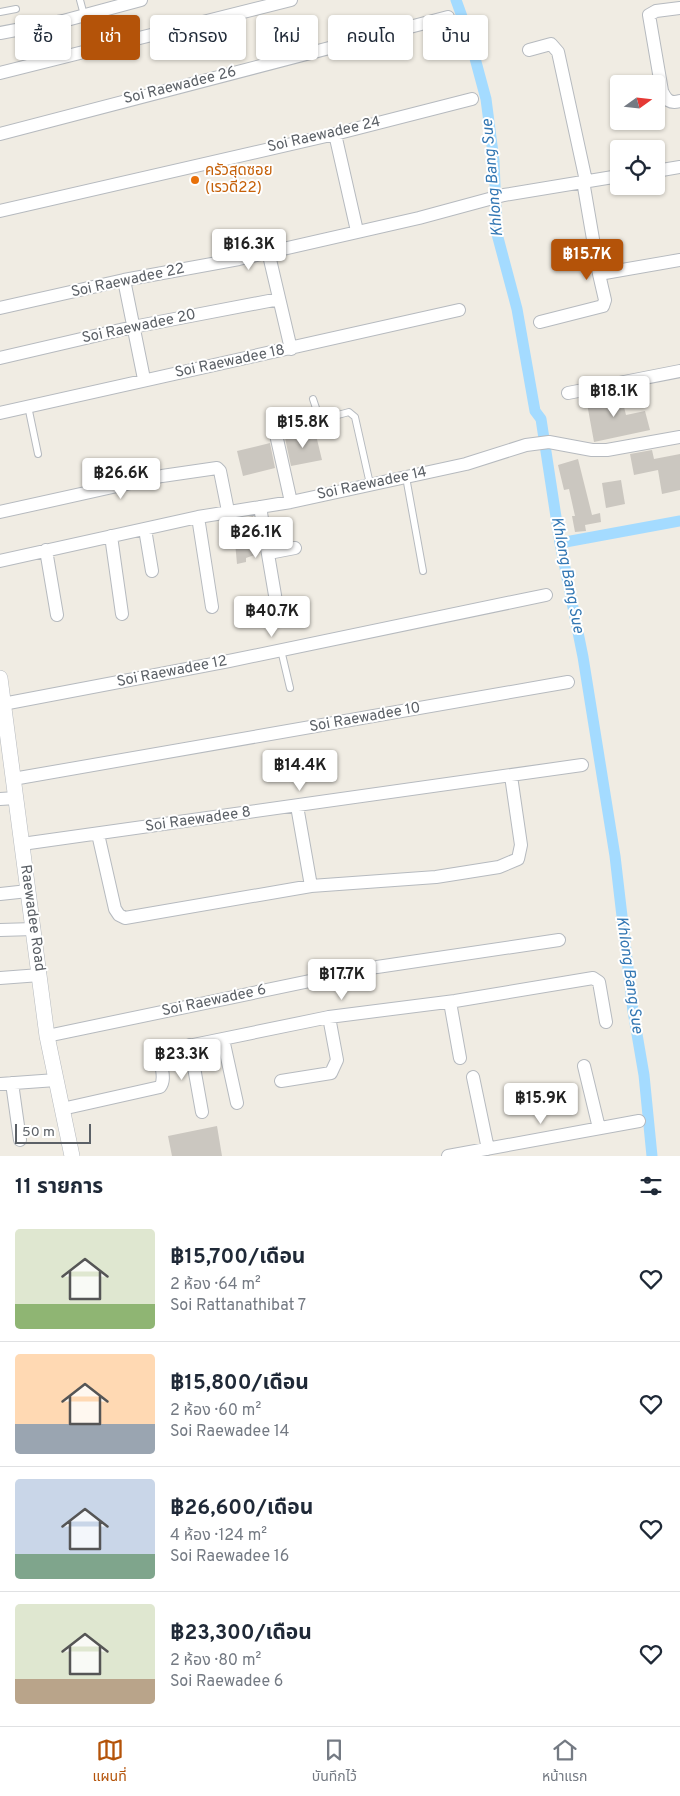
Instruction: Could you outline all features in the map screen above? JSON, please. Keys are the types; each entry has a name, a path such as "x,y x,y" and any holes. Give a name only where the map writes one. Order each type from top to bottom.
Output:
{"street":[{"path":"84,15 141,0"},
{"path":"0,73 291,0"},
{"path":"680,8 656,11 649,15 662,91 666,100 673,103 680,101"},
{"path":"0,33 81,16"},
{"name":"Soi Raewadee 26","path":"0,134 423,24"},
{"path":"529,50 551,44 558,52 584,181 604,300 604,306 540,322"},
{"name":"Soi Raewadee 24","path":"0,211 335,134 472,99"},
{"path":"335,134 357,231"},
{"path":"665,170 680,167"},
{"name":"Soi Raewadee 22","path":"0,308 124,280 239,259 504,194 610,177"},
{"path":"268,251 291,349"},
{"path":"599,274 680,260"},
{"path":"124,280 144,379"},
{"name":"Soi Raewadee 20","path":"0,358 133,328 279,299"},
{"name":"Soi Raewadee 18","path":"0,412 144,379 291,349 459,310"},
{"path":"568,392 680,371"},
{"path":"276,430 291,502"},
{"name":"Soi Raewadee 14","path":"0,561 198,517 291,502 466,464 536,444 550,442 592,450 606,450 680,437"},
{"path":"0,512 162,476 217,468 220,471 228,511"},
{"path":"260,506 277,607"},
{"path":"198,517 212,607"},
{"path":"144,529 152,571"},
{"path":"111,536 122,614"},
{"path":"269,553 295,548"},
{"path":"46,550 57,615"},
{"name":"Soi Raewadee 12","path":"3,704 546,596"},
{"name":"Raewadee Road","path":"0,678 3,728 16,798 47,1036 72,1156"},
{"name":"Soi Raewadee 10","path":"13,779 568,682"},
{"name":"Soi Raewadee 8","path":"22,844 582,765"},
{"path":"98,834 115,909 119,915 126,918 311,886 436,877 515,862 520,855 521,845 511,776"},
{"path":"0,799 16,798"},
{"path":"297,806 311,886"},
{"path":"0,894 28,891"},
{"path":"0,930 34,929"},
{"name":"Soi Raewadee 6","path":"47,1036 377,967 559,940"},
{"path":"0,978 40,976"},
{"path":"62,1109 160,1087 163,1082 162,1054 164,1051 329,1017 450,1002 593,978 598,982 606,1022"},
{"path":"450,1002 460,1058"},
{"path":"281,1081 331,1073 337,1060 329,1017"},
{"path":"222,1038 237,1103"},
{"path":"190,1045 202,1112"},
{"path":"584,1066 599,1128"},
{"path":"473,1077 488,1148"},
{"path":"20,1140 6,1084 56,1080"},
{"path":"448,1156 638,1121"}],"lane":[{"path":"80,0 84,15"},
{"path":"0,12 16,9"},
{"path":"313,399 318,416 327,418 349,412 355,416 370,484"},
{"path":"28,406 38,454"},
{"path":"406,477 423,571"},
{"path":"281,650 290,688"}],"building":[{"path":"620,391 626,415 645,411 650,430 594,442 586,398"},
{"path":"315,431 322,460 291,466 285,438"},
{"path":"270,443 275,468 243,476 237,451"},
{"path":"652,450 654,459 680,454 680,490 662,494 658,470 634,475 630,454"},
{"path":"578,459 592,515 600,513 601,522 585,525 586,531 575,532 572,516 575,516 569,489 564,490 558,465"},
{"path":"621,480 625,504 606,508 602,483"},
{"path":"253,516 260,553 246,558 246,562 237,564 233,520"},
{"path":"217,1126 222,1156 172,1156 168,1136"}],"waterway":[{"name":"Khlong Bang Sue","path":"456,0 469,36 486,99 494,161 497,234 517,309 535,411 541,419 560,543 583,657 615,856 633,1011 644,1075 652,1156"},
{"path":"560,543 680,521"}],"place":[{"name":"ครัวสุดซอย (เรวดี22)","path":"195,180"}]}
